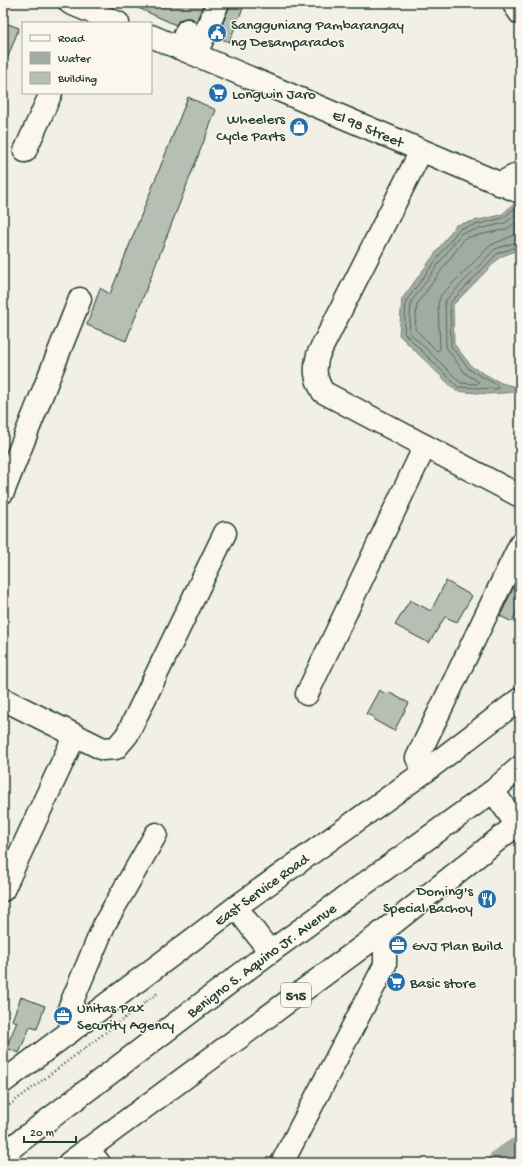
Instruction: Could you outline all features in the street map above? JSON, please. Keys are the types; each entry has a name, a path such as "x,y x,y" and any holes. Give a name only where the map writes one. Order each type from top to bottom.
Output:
{"main road":[{"path":"187,44 218,3"},
{"path":"513,3 520,13"},
{"path":"80,12 115,22"},
{"name":"El 98 Street","path":"152,36 187,44 421,151 520,192"},
{"path":"25,151 51,94"},
{"path":"421,151 318,355 315,368 317,381 324,392 520,496"},
{"path":"499,184 520,173"},
{"path":"3,492 80,299"},
{"path":"307,694 425,446"},
{"path":"3,699 103,749 116,748 127,735 225,533"},
{"path":"427,770 421,766 417,758 520,545"},
{"name":"East Service Road","path":"3,1082 236,907 427,770 520,699"},
{"path":"3,890 75,735"},
{"name":"Benigno S. Aquino Jr. Avenue","path":"3,1154 270,952 493,791 520,767"},
{"path":"493,791 518,824"},
{"name":"515","path":"69,1163 93,1156 518,824"},
{"path":"71,1031 70,1006 105,923 156,834"},
{"path":"236,907 270,952"},
{"path":"282,1163 385,965 385,952 381,932"}],"water":[{"path":"520,199 520,249 500,257 453,305 454,344 472,367 501,383 520,388 520,392 487,394 456,391 399,335 402,299 456,225 501,215"}],"building":[{"path":"127,3 204,3 196,22 192,18 185,18 179,20 176,25"},
{"path":"230,3 245,3 229,42 217,37"},
{"path":"3,22 19,28 4,67 3,67"},
{"path":"188,97 216,110 126,341 87,325 100,288 110,294"},
{"path":"520,574 520,605 512,622 500,616"},
{"path":"446,581 472,596 457,622 445,617 429,643 395,625 410,600 431,611"},
{"path":"379,690 386,694 388,692 409,703 394,731 374,720 374,717 366,714"},
{"path":"21,997 45,1006 37,1029 30,1027 19,1053 6,1048 17,1022 12,1020"}],"waterway":[{"path":"503,1163 520,1152"}],"place":[{"name":"Sangguniang Pambarangay ng Desamparados","path":"217,33"},
{"name":"Longwin Jaro","path":"218,93"},
{"name":"Wheelers Cycle Parts","path":"299,127"},
{"name":"Doming's Special Bachoy","path":"487,899"},
{"name":"GVJ Plan Build","path":"398,945"},
{"name":"Basic store","path":"396,982"},
{"name":"Unitas Pax Security Agency","path":"63,1016"}]}
